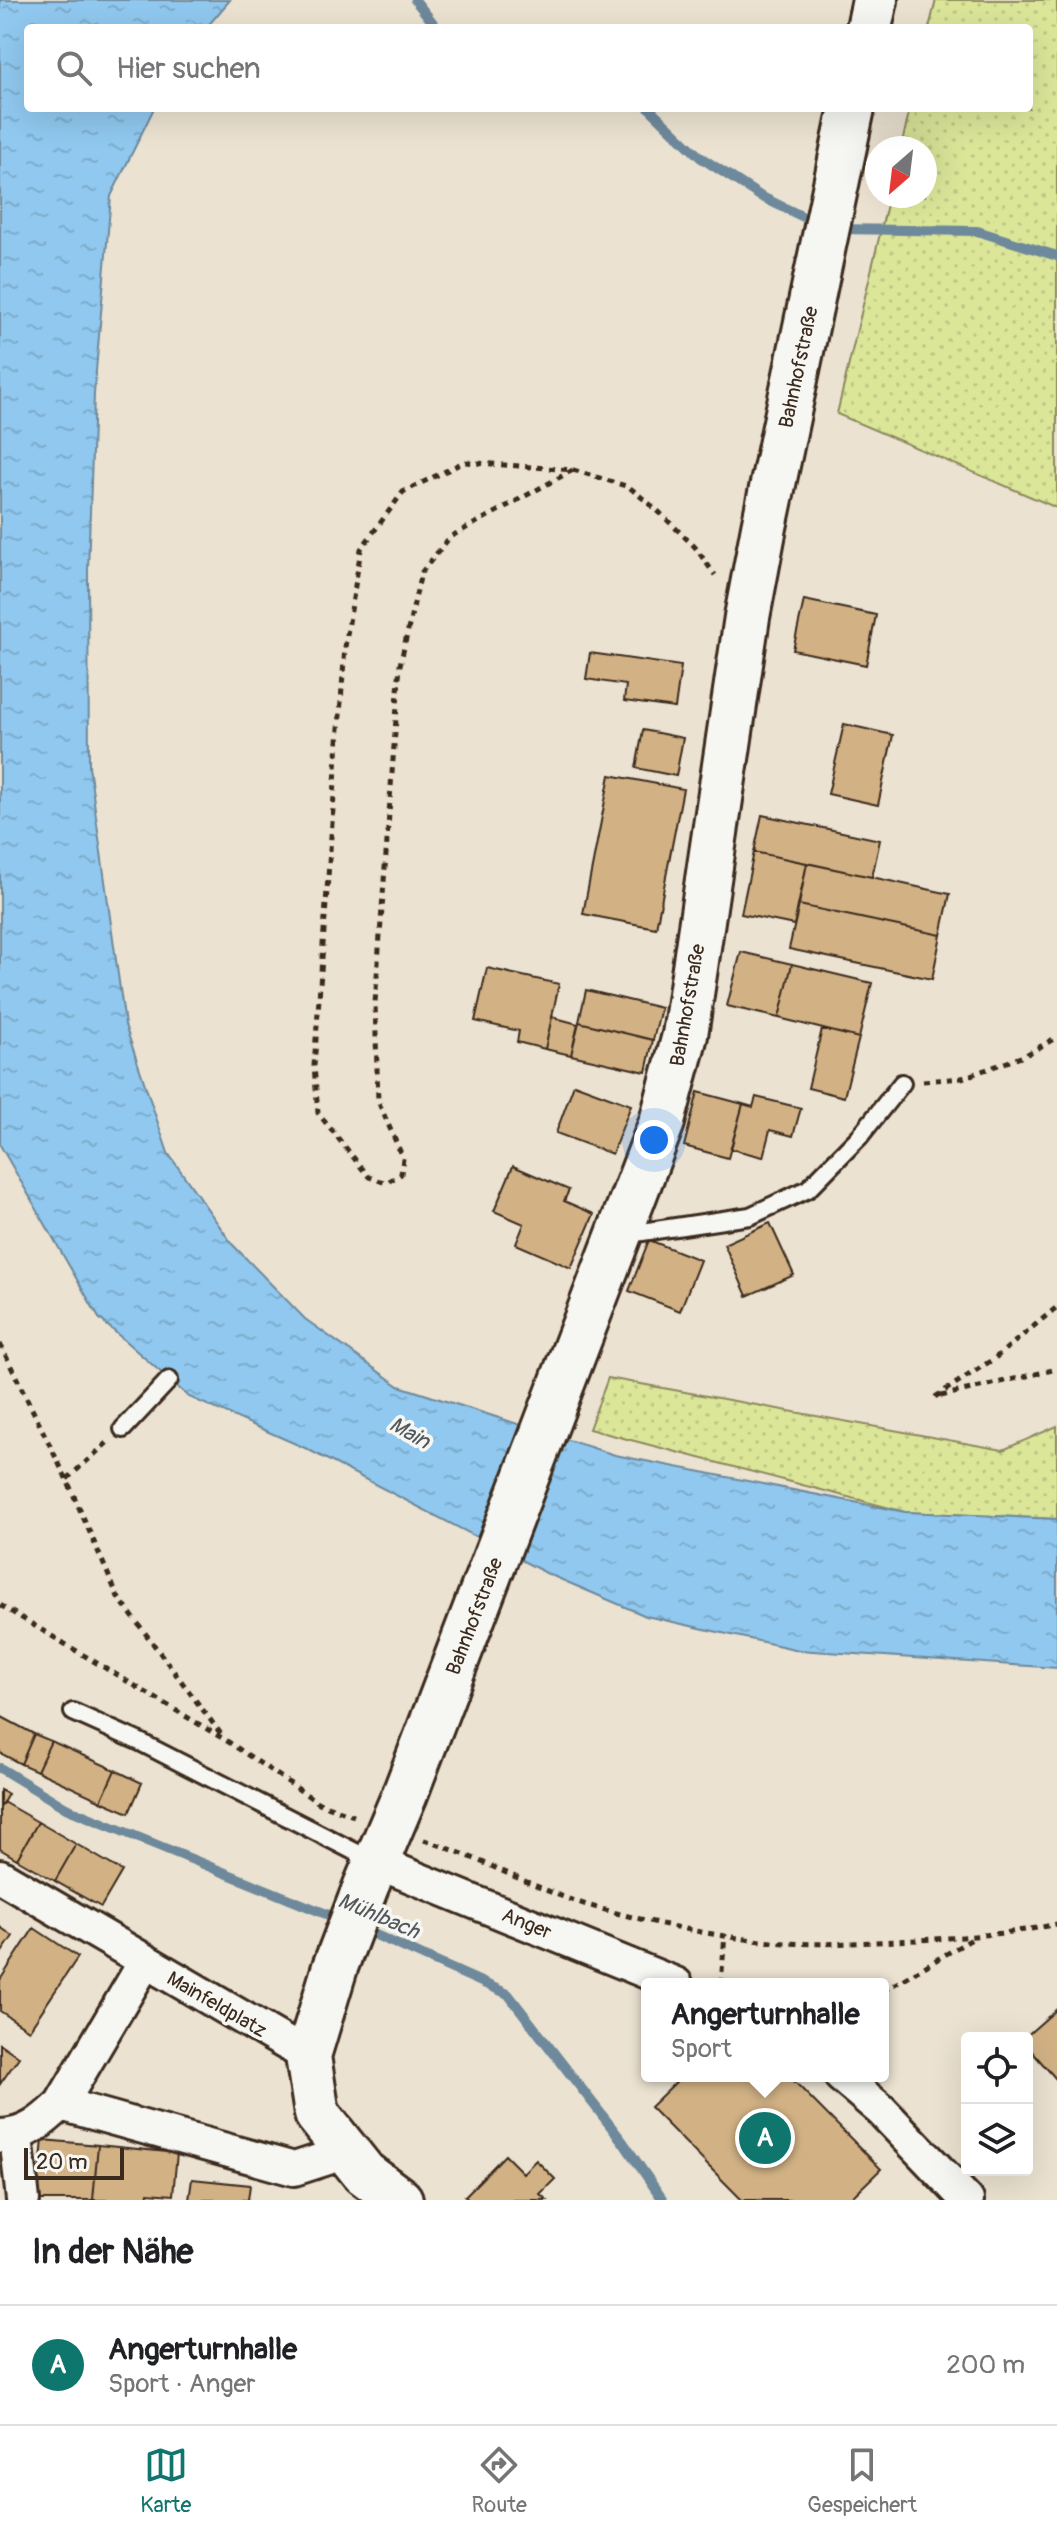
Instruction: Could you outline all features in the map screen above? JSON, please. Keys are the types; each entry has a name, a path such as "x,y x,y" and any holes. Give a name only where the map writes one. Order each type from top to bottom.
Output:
{"street":[{"path":"870,24 875,0"},
{"name":"Bahnhofstraße","path":"308,2056 335,1967 566,1379 662,1122 685,1035 747,617 851,112"},
{"name":"Anger","path":"384,1843 664,1978"},
{"path":"0,1876 145,1962"},
{"name":"Mainfeldplatz","path":"8,2136 42,2121 61,2104 145,1962 308,2056"},
{"path":"308,2056 317,2114 364,2173 400,2200"},
{"path":"848,2082 881,2110 967,2200"},
{"path":"61,2104 294,2169 328,2158 342,2146"},
{"path":"8,2136 23,2200"}],"lane":[{"path":"620,1235 750,1216 808,1189 860,1136 902,1083"},
{"path":"123,1429 169,1380"},
{"path":"73,1712 384,1843"}],"path":[{"path":"573,470 450,537 421,573 400,665 375,1003 378,1101 403,1158 401,1174 386,1183 369,1177 318,1113 314,1066 345,647 361,549 403,492 464,462 573,470 629,487 657,510 695,547 747,617"},
{"path":"902,1083 962,1078 1024,1056 1057,1037"},
{"path":"1057,1307 995,1358 935,1397 1057,1369"},
{"path":"0,1344 67,1480 118,1597 227,1741"},
{"path":"67,1480 123,1429"},
{"path":"0,1605 227,1741 384,1843 457,1850 548,1891 586,1904 675,1927 774,1942 875,1942 976,1936 1045,1927 1057,1922"},
{"path":"721,1978 725,1934"},
{"path":"889,1987 976,1936"}],"green space":[{"path":"936,0 1057,0 1057,508 837,414 886,208 937,208 937,136 904,136 909,112 1033,112 1033,24 930,24"},
{"path":"608,1378 1003,1450 1057,1426 1057,1519 905,1512 589,1429"}],"water":[{"name":"Main","path":"0,0 230,0 209,24 24,24 24,112 152,112 111,196 94,394 88,571 89,766 125,1025 168,1153 233,1245 305,1319 399,1386 615,1455 905,1512 1057,1519 1057,1668 799,1650 646,1616 546,1573 305,1448 189,1397 99,1318 0,1145"}],"building":[{"path":"804,600 876,615 866,665 793,650"},
{"path":"590,653 681,666 675,708 624,701 626,685 586,679"},
{"path":"844,724 893,735 878,805 828,794"},
{"path":"643,730 683,738 676,776 636,768"},
{"path":"610,775 683,789 656,928 583,914"},
{"path":"762,815 880,840 872,877 754,852"},
{"path":"754,852 807,863 794,925 741,914"},
{"path":"807,863 950,894 941,935 799,905"},
{"path":"799,905 941,935 932,979 789,949"},
{"path":"741,952 792,964 779,1018 727,1006"},
{"path":"792,964 872,983 859,1038 779,1018"},
{"path":"487,968 559,984 545,1049 517,1042 519,1031 475,1021"},
{"path":"586,990 661,1008 653,1040 579,1022"},
{"path":"552,1017 578,1024 571,1055 545,1049"},
{"path":"579,1022 653,1040 646,1072 571,1055"},
{"path":"822,1029 859,1038 844,1097 808,1088"},
{"path":"574,1084 631,1105 612,1154 556,1133"},
{"path":"698,1092 743,1104 728,1158 684,1146"},
{"path":"756,1097 801,1108 793,1136 770,1130 763,1157 731,1149 743,1104 753,1107"},
{"path":"513,1166 569,1190 564,1201 594,1214 571,1268 516,1244 524,1224 494,1211"},
{"path":"770,1223 794,1275 747,1296 724,1244"},
{"path":"649,1240 700,1260 680,1311 629,1291"},
{"path":"0,1716 34,1734 21,1764 0,1753"},
{"path":"34,1734 51,1741 37,1771 21,1764"},
{"path":"51,1741 115,1770 101,1801 37,1771"},
{"path":"115,1770 142,1783 129,1813 101,1801"},
{"path":"0,1790 8,1794 0,1808"},
{"path":"3,1802 38,1822 17,1859 0,1849 0,1808"},
{"path":"38,1822 76,1844 55,1881 17,1859"},
{"path":"76,1844 122,1871 101,1907 55,1881"},
{"path":"0,1927 13,1936 0,1955"},
{"path":"34,1928 78,1957 29,2030 0,2011 0,1980"},
{"path":"1057,2009 1057,2080 1033,2053 1031,2032"},
{"path":"0,2044 19,2057 0,2084"},
{"path":"676,2082 795,2082 881,2169 849,2200 742,2200 650,2107"},
{"path":"43,2140 98,2145 93,2200 37,2200"},
{"path":"98,2145 177,2153 173,2195 148,2193 147,2200 93,2200"},
{"path":"505,2155 523,2173 536,2160 555,2179 540,2194 547,2200 470,2200 465,2196"},
{"path":"192,2179 250,2185 248,2200 189,2200"}],"waterway":[{"path":"415,0 434,24"},
{"path":"653,112 700,157 760,196 818,224"},
{"path":"836,229 977,231 1057,256"},
{"name":"Mühlbach","path":"0,1768 66,1808 341,1920"},
{"name":"Mühlbach","path":"360,1928 508,1994 623,2142 663,2200"}],"place":[{"name":"Angerturnhalle","path":"765,2138"}]}
